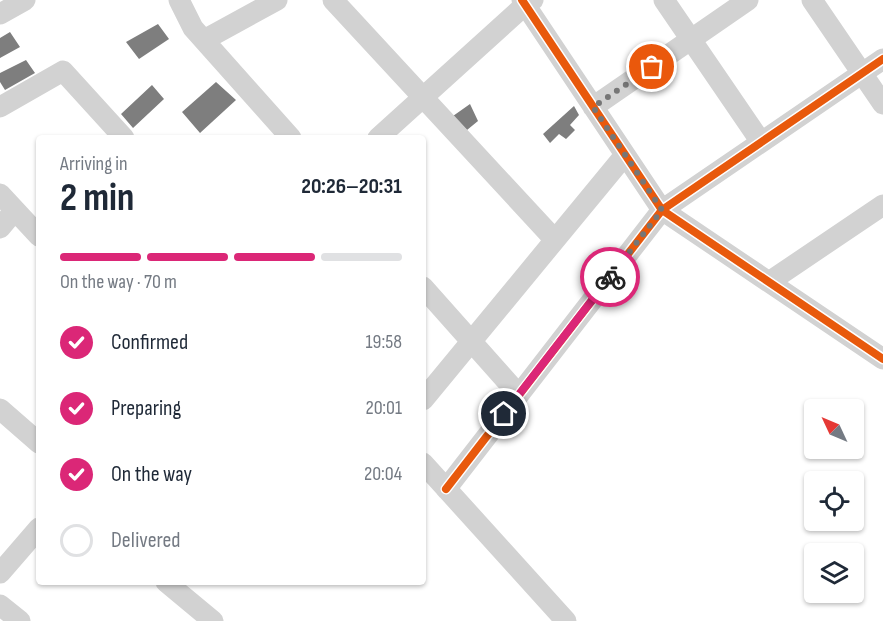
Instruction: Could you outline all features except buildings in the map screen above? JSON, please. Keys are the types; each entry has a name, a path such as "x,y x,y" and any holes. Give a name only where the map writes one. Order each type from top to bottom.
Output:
{"street":[{"path":"0,14 25,0"},
{"path":"179,0 193,28 288,135"},
{"path":"204,40 277,0"},
{"path":"333,0 555,240"},
{"path":"664,0 761,142"},
{"path":"593,107 748,0"},
{"path":"812,0 883,104"},
{"path":"381,135 527,2 593,107 662,210 883,359"},
{"path":"446,489 662,210 883,59"},
{"path":"0,107 63,71 121,135"},
{"path":"426,396 625,155"},
{"path":"0,194 36,233"},
{"path":"769,282 883,205"},
{"path":"0,228 15,210"},
{"path":"426,290 519,395"},
{"path":"0,409 36,440"},
{"path":"426,466 566,621"},
{"path":"0,573 36,531"},
{"path":"170,585 213,621"},
{"path":"0,605 20,621"}],"cycle path":[{"path":"522,0 662,210 883,359"},
{"path":"446,489 662,210 883,59"}],"way so far":[{"path":"610,277 662,210 593,107 652,67"}],"route":[{"path":"504,414 610,277"}]}
